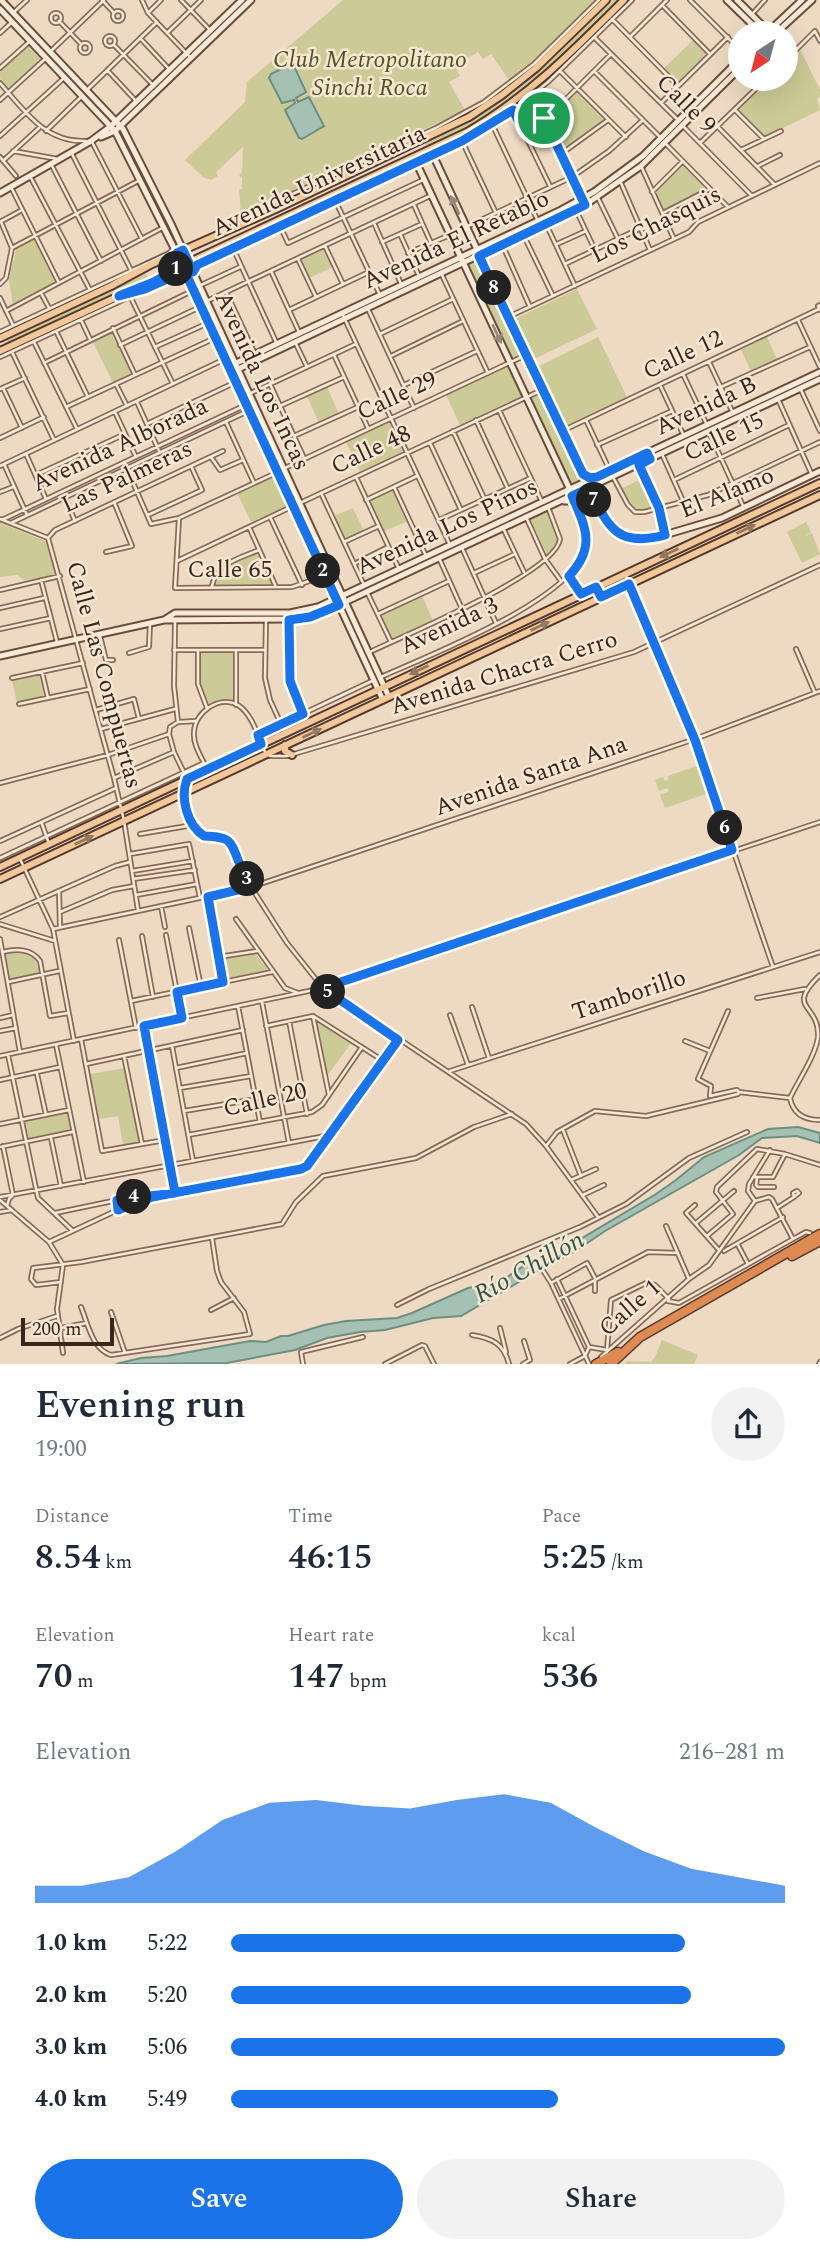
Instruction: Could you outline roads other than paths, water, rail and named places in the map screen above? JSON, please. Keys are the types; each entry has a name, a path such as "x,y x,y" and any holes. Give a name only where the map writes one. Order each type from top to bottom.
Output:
{"highway":[{"path":"595,1364 624,1350 659,1326 820,1234"},
{"path":"617,1364 631,1349 652,1335 820,1241"},
{"path":"611,1364 624,1350"}],"main road":[{"name":"Avenida Los Incas","path":"1,0 29,41 116,126 160,210 233,368 248,394 251,406"},
{"path":"116,126 153,86 189,56 211,30 243,0"},
{"path":"0,193 116,126 251,0"},
{"name":"Avenida Universitaria","path":"0,338 469,117 542,63 606,0"},
{"name":"Avenida Universitaria","path":"0,351 154,282 185,264 415,158 482,124 535,86 612,16 624,0"},
{"path":"612,16 632,0"},
{"path":"727,0 749,21"},
{"path":"737,0 757,21"},
{"path":"781,21 802,0"},
{"path":"789,21 812,0"},
{"name":"Avenida Los Incas","path":"0,9 64,78 84,94"},
{"name":"Avenida El Retablo","path":"233,368 295,342 380,295 478,253 538,221 598,197 640,166 728,72"},
{"name":"Avenida El Retablo","path":"680,123 728,79"},
{"name":"Avenida Los Incas","path":"116,126 140,180 160,210 173,246 180,252"},
{"name":"Avenida El Retablo","path":"478,253 502,245 576,210 663,141"},
{"path":"375,157 398,152"},
{"name":"El Alamo","path":"433,155 595,502 605,522 620,535 644,540 708,523 820,471"},
{"path":"416,162 571,493"},
{"path":"224,253 238,240"},
{"name":"Avenida El Retablo","path":"233,368 255,354 300,333 367,308 441,274 463,260"},
{"path":"455,267 468,272"},
{"path":"111,286 124,274"},
{"path":"119,296 145,289"},
{"name":"Avenida Los Incas","path":"205,306 208,323 225,359 233,368 236,382 251,406 281,470 326,576 343,599 386,698"},
{"name":"Avenida B","path":"571,493 684,436 801,388 820,369"},
{"name":"Avenida B","path":"611,474 639,465 649,456 662,454 733,413 810,380 820,379"},
{"path":"580,470 588,477 600,479 595,490 595,502"},
{"path":"564,478 564,488 559,498 576,505"},
{"path":"0,866 121,810 185,776 224,762 820,482"},
{"path":"802,491 807,501"},
{"path":"779,492 783,500"},
{"name":"Avenida Los Pinos","path":"175,617 289,620 310,617 366,588 503,528 542,502 571,493"},
{"path":"0,879 820,495"},
{"name":"Avenida Los Pinos","path":"366,588 426,556 514,519 526,517 548,507 559,498"},
{"name":"Avenida Los Incas","path":"296,505 369,653 377,679"},
{"path":"716,531 720,541"},
{"path":"694,542 698,552"},
{"path":"569,576 581,594"},
{"path":"596,587 601,597"},
{"name":"Avenida Los Pinos","path":"175,617 290,612 343,599"},
{"path":"562,603 567,613"},
{"path":"0,656 175,617"},
{"path":"501,632 506,642"},
{"path":"447,647 452,655"},
{"path":"357,688 365,708"},
{"path":"336,709 341,719"},
{"path":"285,745 285,751 292,755"},
{"path":"224,762 229,772"},
{"path":"49,844 54,854"}],"street":[{"path":"0,33 27,0"},
{"path":"0,100 103,0 114,13"},
{"path":"142,0 148,13 189,56"},
{"path":"148,13 161,0"},
{"path":"181,0 211,30"},
{"path":"167,33 201,0"},
{"path":"230,0 236,6"},
{"name":"Avenida Universitaria","path":"246,220 250,214 453,120 493,96 534,64 599,0"},
{"path":"630,37 667,0"},
{"path":"661,103 728,37 691,0"},
{"path":"751,15 765,0"},
{"path":"662,5 710,54"},
{"path":"612,16 678,86"},
{"name":"Avenida Universitaria","path":"0,357 181,273 190,274 195,267 233,248 462,141 513,110 560,71 612,16"},
{"path":"59,22 81,44"},
{"path":"46,131 157,22"},
{"path":"798,48 815,31 820,41"},
{"name":"Calle 9","path":"594,37 752,196"},
{"path":"140,39 170,70"},
{"path":"0,68 29,41"},
{"path":"114,45 153,86"},
{"path":"524,132 544,118 611,54"},
{"path":"107,71 137,102"},
{"path":"560,71 626,137"},
{"path":"594,71 728,207"},
{"path":"0,136 64,78"},
{"path":"0,83 39,128 79,141 91,141 142,239"},
{"path":"700,143 754,91"},
{"path":"513,110 550,187"},
{"path":"735,110 764,139"},
{"path":"544,118 584,202"},
{"path":"561,154 608,120"},
{"path":"466,227 572,177 626,137 643,120"},
{"path":"492,124 538,221"},
{"path":"717,127 775,185"},
{"path":"16,176 1,159 39,128"},
{"path":"741,150 780,131"},
{"path":"462,141 496,213"},
{"path":"13,151 60,159"},
{"path":"71,152 131,270"},
{"path":"757,166 780,155"},
{"path":"652,192 683,161"},
{"name":"Los Chasquis","path":"508,317 689,232 698,222 820,163"},
{"path":"51,164 101,261"},
{"path":"640,166 674,239"},
{"path":"30,176 90,290"},
{"path":"280,226 288,243 425,179"},
{"path":"12,248 140,180"},
{"path":"620,182 650,250"},
{"path":"11,187 60,283"},
{"path":"662,213 710,189"},
{"path":"120,345 432,195"},
{"path":"598,197 618,239"},
{"path":"335,200 380,295"},
{"path":"413,204 431,243"},
{"path":"0,284 6,278 12,248 0,222 22,210"},
{"path":"576,210 595,250"},
{"path":"374,223 401,286"},
{"path":"382,242 422,224"},
{"path":"546,224 575,286"},
{"path":"6,311 164,227"},
{"path":"565,264 640,228"},
{"path":"556,245 586,231"},
{"path":"400,234 419,277"},
{"path":"524,234 553,296"},
{"path":"408,253 451,235"},
{"path":"502,245 530,307"},
{"path":"0,332 169,253 173,246"},
{"path":"325,246 343,284"},
{"path":"233,248 277,344"},
{"path":"298,259 316,297"},
{"path":"44,363 241,267"},
{"path":"271,271 300,333"},
{"path":"289,310 369,272"},
{"path":"441,274 488,373"},
{"path":"226,292 255,354"},
{"path":"41,293 49,309"},
{"path":"130,296 173,384"},
{"path":"0,299 13,325"},
{"path":"379,334 453,299"},
{"name":"Calle 12","path":"562,431 798,320 819,307"},
{"path":"367,308 414,408"},
{"path":"343,316 450,545"},
{"path":"80,320 90,339"},
{"path":"798,320 820,369"},
{"path":"390,356 463,321"},
{"path":"155,347 208,323"},
{"path":"113,328 135,375"},
{"path":"56,331 88,397"},
{"path":"66,407 215,338"},
{"path":"34,342 77,429"},
{"path":"295,342 307,367"},
{"path":"248,394 356,344"},
{"path":"721,387 810,346"},
{"path":"404,386 477,351"},
{"path":"12,352 54,440"},
{"path":"334,355 368,429"},
{"name":"Calle 29","path":"148,515 152,524 179,518 526,355"},
{"path":"27,515 2,465 225,359"},
{"path":"709,362 733,413"},
{"path":"683,374 744,508"},
{"path":"280,406 345,377"},
{"path":"22,428 2,389 25,378"},
{"path":"147,424 236,382"},
{"path":"116,384 127,405"},
{"path":"270,384 305,459"},
{"path":"660,385 684,436"},
{"path":"801,388 820,431"},
{"name":"Calle 48","path":"177,561 542,390"},
{"path":"778,399 812,475"},
{"path":"136,401 160,453"},
{"name":"Avenida Alborada","path":"10,523 225,422 251,406"},
{"name":"Avenida Alborada","path":"1,519 251,406"},
{"path":"294,436 359,407"},
{"path":"499,410 542,502"},
{"path":"114,411 136,457"},
{"path":"597,445 672,411"},
{"path":"0,438 44,418"},
{"path":"476,420 507,488"},
{"path":"586,420 611,474 628,505 635,512 708,495 820,442"},
{"path":"225,422 254,483"},
{"name":"Calle 15","path":"674,480 789,425"},
{"path":"453,431 485,499"},
{"path":"36,475 125,434"},
{"path":"430,442 461,510"},
{"name":"Las Palmeras","path":"48,538 55,530 75,520 223,451"},
{"path":"26,453 47,499"},
{"path":"662,454 684,501"},
{"path":"211,457 220,470 243,460"},
{"path":"124,463 148,515 202,490 191,466"},
{"path":"639,465 659,508 665,535"},
{"path":"366,500 418,476"},
{"path":"356,477 399,569"},
{"path":"439,520 531,478"},
{"path":"0,492 14,486"},
{"path":"394,487 426,556"},
{"path":"321,493 391,642"},
{"name":"Avenida 3","path":"258,735 517,613 569,576 583,557 587,539 571,493"},
{"path":"65,498 75,520"},
{"path":"106,552 132,546 114,502"},
{"path":"369,653 485,598 556,551 560,543 559,535 548,507"},
{"path":"270,517 302,585"},
{"path":"526,517 545,559 561,581"},
{"path":"177,561 179,518"},
{"path":"1,519 48,538"},
{"path":"344,542 379,526"},
{"path":"248,527 276,587"},
{"path":"503,528 525,574"},
{"name":"Calle Las Compuertas","path":"48,538 114,778 124,821 138,910"},
{"path":"354,564 388,547"},
{"path":"462,548 496,623"},
{"path":"212,587 218,569 259,550"},
{"path":"474,573 515,554"},
{"path":"439,558 462,608"},
{"name":"Calle 65","path":"177,561 175,588 302,585 326,576"},
{"name":"Avenida Chacra Cerro","path":"266,754 276,757 292,755 614,659 820,565"},
{"path":"625,574 656,642 695,740 773,967"},
{"path":"0,590 60,576"},
{"path":"41,580 58,644"},
{"path":"378,614 449,581"},
{"path":"0,608 46,598"},
{"path":"175,617 178,722"},
{"path":"0,629 51,618"},
{"path":"265,620 267,690 281,724"},
{"path":"289,620 290,681 303,714"},
{"path":"129,653 149,647 150,623"},
{"path":"100,634 106,660 113,660"},
{"path":"796,649 815,693"},
{"path":"174,650 265,650"},
{"path":"198,650 198,684 207,708"},
{"path":"236,650 236,705"},
{"path":"12,678 83,663"},
{"path":"42,672 48,698"},
{"path":"19,704 90,689"},
{"name":"Avenida Santa Ana","path":"53,929 250,887 695,740 820,691"},
{"path":"96,710 134,699 139,719"},
{"path":"0,858 119,801 185,776 204,763 195,743 196,721 207,708 221,702 236,705 249,718 266,754"},
{"path":"101,729 176,708"},
{"path":"196,721 178,722 170,727 169,734 185,776 183,793 186,811 193,825 204,836 218,836 234,847 250,887 323,988 526,1124 546,1146 598,1217"},
{"path":"0,783 108,755 169,734"},
{"path":"114,778 174,752"},
{"path":"0,841 116,788"},
{"path":"0,1056 323,988 820,821"},
{"path":"41,822 49,844"},
{"path":"140,834 193,825"},
{"path":"129,854 189,844 200,898"},
{"path":"19,858 53,929 74,1041"},
{"path":"132,871 193,861"},
{"path":"0,917 58,890 130,862"},
{"path":"133,879 195,870"},
{"path":"136,895 197,884"},
{"path":"60,912 112,890 134,886"},
{"path":"58,890 60,927"},
{"path":"208,897 223,982"},
{"path":"161,906 165,927"},
{"path":"236,919 285,989 298,993"},
{"path":"0,924 55,941"},
{"path":"189,928 201,987"},
{"path":"166,935 182,1018"},
{"path":"142,936 153,997"},
{"path":"0,939 20,1052"},
{"path":"119,940 136,1028"},
{"path":"2,952 18,950 33,954 40,961 50,1016 68,1013"},
{"path":"218,957 257,951"},
{"name":"Tamborillo","path":"448,1071 820,952"},
{"path":"8,982 61,971"},
{"path":"131,1001 272,972"},
{"path":"757,998 805,989 820,975"},
{"path":"805,989 805,1004 815,1017 818,1037 790,1098 791,1104 802,1116 820,1120"},
{"path":"262,1001 289,1143"},
{"path":"238,1006 260,1122"},
{"path":"472,1007 489,1058"},
{"path":"728,1011 698,1077 711,1086 708,1095 737,1090 790,1098"},
{"path":"450,1015 468,1065"},
{"path":"0,1018 13,1016"},
{"path":"266,1026 313,1016 383,1061"},
{"path":"313,1016 329,1095"},
{"path":"289,1021 307,1114"},
{"path":"144,1026 175,1193"},
{"path":"0,1031 16,1028"},
{"path":"86,1064 243,1030"},
{"path":"81,1039 102,1151 165,1140"},
{"path":"49,1242 137,1201 307,1166 398,1040"},
{"path":"685,1041 710,1051"},
{"path":"55,1045 83,1182"},
{"path":"172,1046 193,1161"},
{"name":"Calle 20","path":"188,1135 317,1110 362,1047"},
{"path":"176,1068 247,1053"},
{"path":"8,1055 36,1191 40,1200 73,1231"},
{"path":"124,1056 142,1144"},
{"path":"0,1080 60,1068"},
{"path":"37,1072 46,1115"},
{"path":"180,1088 251,1076"},
{"path":"546,1146 562,1129 597,1111 646,1116 739,1092"},
{"path":"184,1111 256,1099"},
{"path":"0,1124 69,1110"},
{"path":"61,1282 36,1285 30,1279 33,1268 63,1265 282,1224 296,1202 323,1177 416,1158 474,1127 512,1114"},
{"path":"562,1129 581,1175"},
{"path":"13,1195 2,1147 73,1132"},
{"path":"397,1305 429,1289 580,1227 626,1204 689,1158 747,1132"},
{"path":"63,1353 57,1316 63,1265 49,1242 0,1198 331,1133"},
{"path":"50,1137 61,1186"},
{"path":"707,1236 733,1216 716,1192 717,1187 757,1149 770,1150 820,1165"},
{"path":"770,1150 748,1188 755,1202 769,1197 793,1238"},
{"path":"755,1177 773,1177 785,1154"},
{"path":"571,1180 596,1169"},
{"path":"755,1177 758,1187 774,1187"},
{"path":"583,1195 604,1185"},
{"path":"695,1224 734,1191"},
{"path":"7,1206 13,1195"},
{"path":"54,1213 117,1200 158,1196"},
{"path":"777,1208 794,1197"},
{"path":"117,1200 118,1210"},
{"name":"Calle 1","path":"595,1364 607,1350 709,1265 755,1202"},
{"path":"695,1205 686,1213 718,1246 718,1252"},
{"path":"0,1212 12,1210"},
{"path":"724,1251 783,1217"},
{"path":"666,1226 689,1279"},
{"path":"589,1347 607,1350 611,1300 646,1283 655,1285 668,1300 679,1303 793,1238 810,1233"},
{"path":"81,1307 95,1343 111,1355 250,1334 244,1312 216,1271 212,1238"},
{"path":"738,1244 748,1264"},
{"path":"559,1299 648,1252 678,1253"},
{"path":"551,1283 585,1263 596,1278 595,1292"},
{"path":"542,1269 589,1364"},
{"path":"557,1279 589,1347 585,1356 570,1364"},
{"path":"211,1310 234,1298"},
{"path":"111,1312 125,1353"},
{"path":"0,1338 57,1316"},
{"path":"61,1328 87,1323"},
{"path":"500,1328 509,1364"},
{"path":"472,1335 488,1337 506,1352"},
{"path":"294,1364 303,1363 301,1352 363,1338"},
{"path":"523,1364 530,1360 524,1342"},
{"path":"385,1364 422,1345 434,1364"}],"water":[{"path":"289,65 294,66 306,92 296,98 298,102 309,97 324,126 302,139 285,110 295,103 294,100 282,103 269,78 271,74"},
{"name":"Río Chillón","path":"798,1127 820,1133 820,1143 797,1136 762,1138 739,1155 461,1316 433,1318 385,1330 327,1338 295,1350 227,1363 116,1364 250,1341 266,1342 324,1325 397,1318 412,1313 468,1288 500,1282 531,1261 582,1238 656,1194 704,1157 768,1129"}],"park label":[{"name":"Club Metropolitano Sinchi Roca","path":"370,74"}]}
